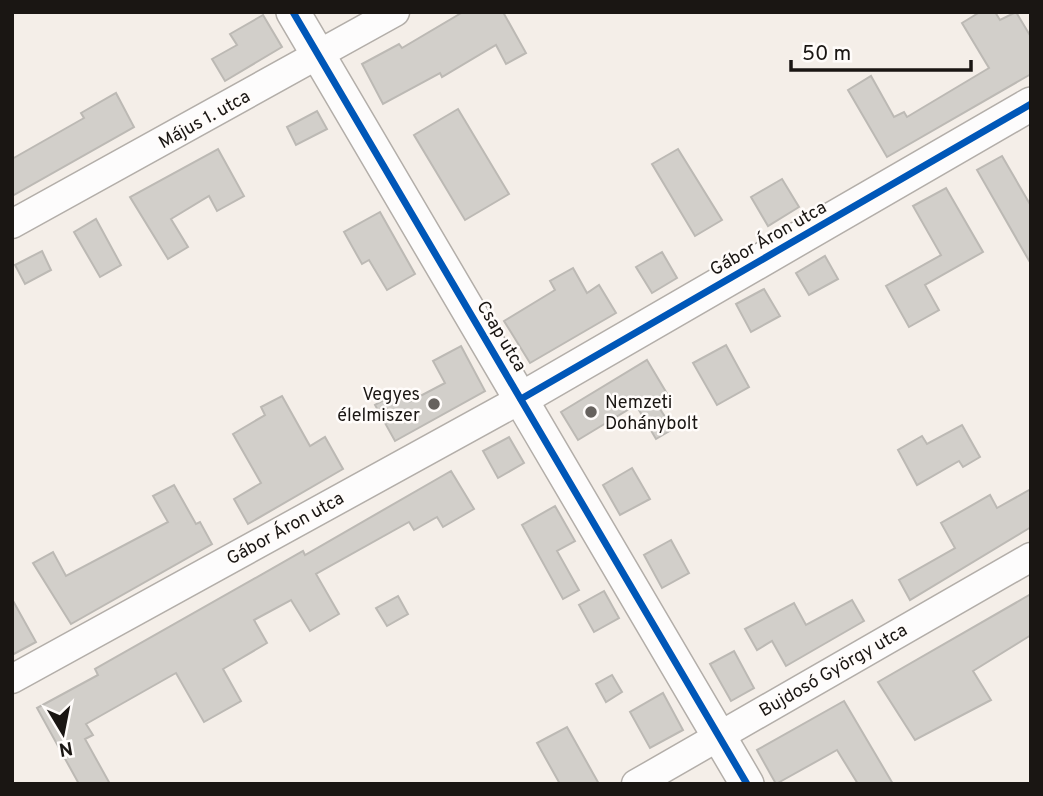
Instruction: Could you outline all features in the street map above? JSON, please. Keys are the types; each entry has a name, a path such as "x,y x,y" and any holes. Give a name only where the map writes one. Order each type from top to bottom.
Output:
{"street":[{"name":"Csap utca","path":"293,12 747,784"},
{"name":"Május 1. utca","path":"12,224 396,12"},
{"name":"Gábor Áron utca","path":"12,679 521,399 1031,104"},
{"name":"Bujdosó György utca","path":"636,784 1031,557"}],"building":[{"path":"463,12 503,12 526,53 506,64 496,45 442,77 440,73 383,104 362,64 399,44 402,48"},
{"path":"980,12 995,12 1000,20 1016,12 1031,37 1031,74 887,157 848,90 871,76 894,117 904,112 907,117 989,68 962,23"},
{"path":"263,15 282,47 225,81 212,59 237,45 230,34"},
{"path":"116,93 134,127 12,196 12,159 84,118 81,113"},
{"path":"458,109 509,194 465,220 414,135"},
{"path":"317,111 327,129 296,145 287,127"},
{"path":"218,149 244,196 217,211 209,196 171,219 188,247 168,259 130,197"},
{"path":"678,149 722,220 695,236 652,164"},
{"path":"1002,156 1031,206 1031,264 977,170"},
{"path":"782,179 799,207 768,226 751,197"},
{"path":"946,188 983,252 925,285 939,310 909,327 886,286 941,255 913,206"},
{"path":"380,212 415,274 387,290 369,260 362,264 344,232"},
{"path":"96,219 121,265 100,277 74,232"},
{"path":"42,251 51,270 25,284 15,265"},
{"path":"662,252 677,278 652,293 636,267"},
{"path":"825,256 838,279 809,295 796,273"},
{"path":"573,268 587,293 599,285 616,313 530,363 504,321 555,290 550,281"},
{"path":"764,289 780,316 751,332 736,304"},
{"path":"726,345 749,387 717,405 693,363"},
{"path":"461,346 485,391 395,441 375,405 402,390 409,402 445,383 433,361"},
{"path":"647,360 672,402 660,409 673,429 656,439 636,405 578,440 561,412"},
{"path":"282,396 310,446 325,437 343,469 248,524 234,499 261,483 233,434 265,415 261,407"},
{"path":"962,425 980,457 963,467 959,461 917,485 898,450 922,436 927,444"},
{"path":"509,437 524,463 498,478 483,451"},
{"path":"632,468 650,499 620,515 603,485"},
{"path":"451,471 474,509 443,527 437,517 414,530 409,522 316,574 339,614 310,631 291,600 254,620 267,643 223,669 241,701 204,722 176,673 86,724 93,735 85,739 110,784 79,784 37,708 98,675 95,669 303,551 305,555"},
{"path":"174,485 196,524 200,522 212,544 71,624 33,563 53,552 66,576 168,522 153,496"},
{"path":"1031,489 1031,527 910,600 899,580 955,548 941,523 990,495 997,508"},
{"path":"555,506 575,541 557,551 579,590 563,599 522,525"},
{"path":"671,540 689,573 662,588 644,555"},
{"path":"604,591 619,618 594,632 579,605"},
{"path":"1031,594 1031,635 973,671 991,700 915,740 878,682"},
{"path":"398,596 408,614 387,626 376,608"},
{"path":"12,599 36,642 12,655"},
{"path":"852,600 864,621 786,666 772,641 757,650 745,629 794,603 806,625"},
{"path":"734,651 754,688 731,701 710,664"},
{"path":"612,675 622,692 606,702 596,684"},
{"path":"663,693 683,730 650,748 630,712"},
{"path":"844,701 893,784 858,784 837,750 776,784 757,750"},
{"path":"567,727 599,784 560,784 537,743"}],"cycle path":[{"path":"293,12 747,784"},
{"path":"521,399 1031,104"}],"place":[{"name":"Vegyes élelmiszer","path":"434,404"},
{"name":"Nemzeti Dohánybolt","path":"591,412"}]}
